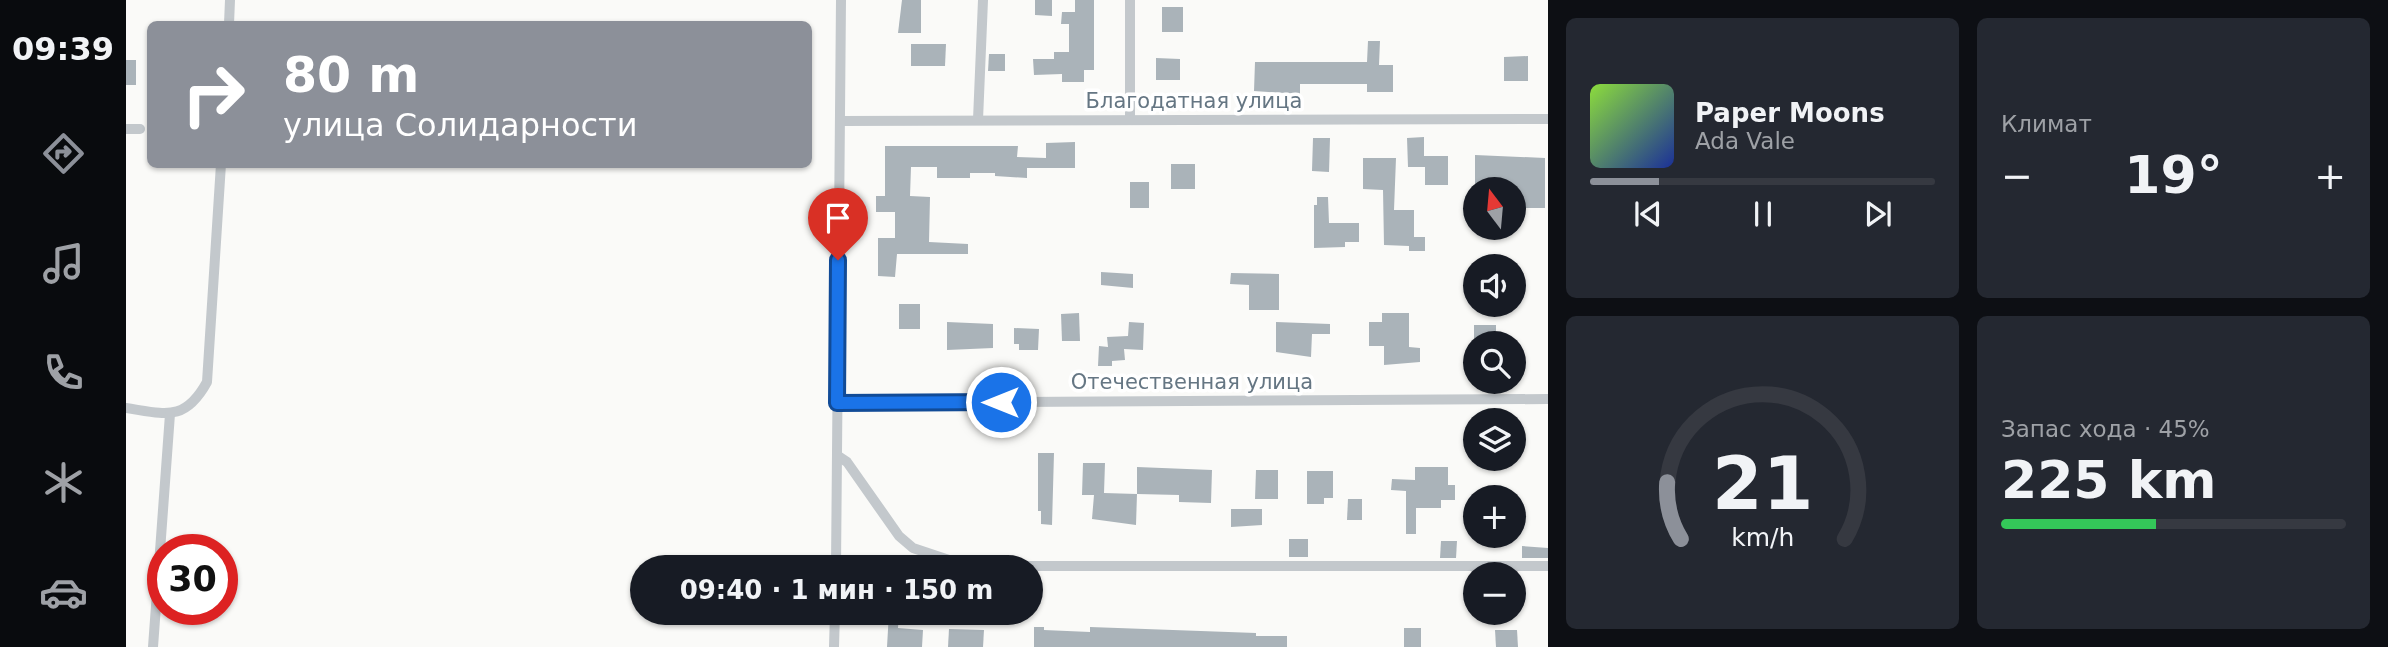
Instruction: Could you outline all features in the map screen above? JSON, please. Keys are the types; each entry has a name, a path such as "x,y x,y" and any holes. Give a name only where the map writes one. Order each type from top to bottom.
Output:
{"street":[{"path":"229,21 230,0"},
{"path":"835,555 841,0"},
{"path":"978,120 983,0"},
{"path":"1129,120 1130,0"},
{"name":"Благодатная улица","path":"840,121 1548,119"},
{"path":"126,129 140,128"},
{"path":"126,408 170,414 195,404 207,382 221,168"},
{"name":"Отечественная улица","path":"837,403 1548,399"},
{"path":"153,647 170,414"},
{"path":"838,456 847,462 899,536 913,548 967,566 1548,566"},
{"path":"834,647 835,625"}],"building":[{"path":"902,0 921,0 921,33 898,33"},
{"path":"1035,0 1052,0 1052,16 1035,15"},
{"path":"1075,0 1094,0 1094,70 1084,70 1084,82 1062,82 1062,74 1034,75 1033,59 1054,59 1054,52 1069,52 1069,24 1061,24 1062,12 1075,12"},
{"path":"1162,7 1183,7 1183,32 1162,32"},
{"path":"1368,41 1380,41 1379,65 1393,65 1393,92 1367,92 1367,84 1300,84 1300,94 1254,91 1255,62 1367,62"},
{"path":"911,44 946,44 945,66 911,66"},
{"path":"989,54 1005,54 1005,71 988,71"},
{"path":"1528,56 1528,81 1504,81 1504,57"},
{"path":"1156,58 1180,59 1180,80 1156,80"},
{"path":"126,60 136,60 136,85 126,85"},
{"path":"1424,137 1424,156 1448,156 1448,185 1425,185 1425,167 1408,167 1407,138"},
{"path":"1313,138 1330,138 1329,172 1312,171"},
{"path":"1075,142 1075,168 1027,168 1027,178 995,176 995,173 970,173 970,178 937,178 937,167 911,167 910,196 930,197 929,242 968,244 968,254 897,254 895,277 878,276 878,238 895,238 895,212 876,212 876,196 885,196 885,146 1018,146 1017,157 1046,158 1046,143"},
{"path":"1475,155 1545,158 1545,208 1526,208 1526,177 1475,177"},
{"path":"1363,158 1396,158 1394,210 1414,210 1414,237 1425,237 1425,251 1409,251 1409,246 1384,245 1383,190 1363,189"},
{"path":"1171,164 1195,164 1195,189 1171,189"},
{"path":"1130,182 1149,182 1149,208 1130,208"},
{"path":"1317,197 1328,197 1329,223 1359,223 1359,242 1345,242 1345,247 1314,248 1314,205 1317,205"},
{"path":"1101,272 1133,274 1133,288 1101,285"},
{"path":"1231,273 1279,274 1279,310 1249,310 1249,285 1230,284"},
{"path":"899,304 920,304 920,329 899,329"},
{"path":"1079,313 1080,341 1062,341 1061,314"},
{"path":"1382,313 1409,313 1409,347 1420,348 1420,362 1384,365 1384,346 1369,346 1369,322 1382,322"},
{"path":"947,322 993,324 993,348 947,350"},
{"path":"1129,322 1144,323 1143,350 1124,349 1125,360 1112,361 1112,366 1098,366 1099,346 1108,347 1107,337 1128,336"},
{"path":"1276,322 1330,324 1330,334 1312,334 1311,357 1276,352"},
{"path":"1474,325 1496,325 1496,331 1474,331"},
{"path":"1014,328 1039,329 1038,350 1019,350 1019,344 1014,344"},
{"path":"1038,453 1054,453 1052,525 1041,524 1041,511 1038,511"},
{"path":"1083,463 1105,463 1104,493 1137,494 1136,525 1092,519 1094,495 1082,495"},
{"path":"1137,467 1212,470 1211,503 1179,502 1179,495 1137,494"},
{"path":"1415,467 1448,467 1448,485 1455,485 1455,500 1441,500 1441,508 1416,508 1416,534 1406,534 1406,491 1391,490 1392,479 1415,480"},
{"path":"1256,470 1278,470 1278,499 1255,499"},
{"path":"1307,471 1333,471 1333,498 1324,498 1324,504 1307,504"},
{"path":"1348,499 1362,499 1362,520 1347,520"},
{"path":"1231,509 1262,509 1262,525 1231,527"},
{"path":"1289,539 1308,539 1308,557 1289,557"},
{"path":"1441,541 1457,541 1456,558 1440,558"},
{"path":"1526,546 1548,548 1548,558 1522,558 1522,548"},
{"path":"888,625 923,630 922,647 887,647"},
{"path":"1034,627 1090,632 1090,627 1256,633 1256,636 1287,636 1287,647 1034,647"},
{"path":"1404,628 1421,628 1421,647 1404,647"},
{"path":"949,629 984,630 983,647 948,647"},
{"path":"1495,630 1517,630 1518,647 1496,647"}],"route":[{"path":"838,260 837,403 1001,402"}]}
